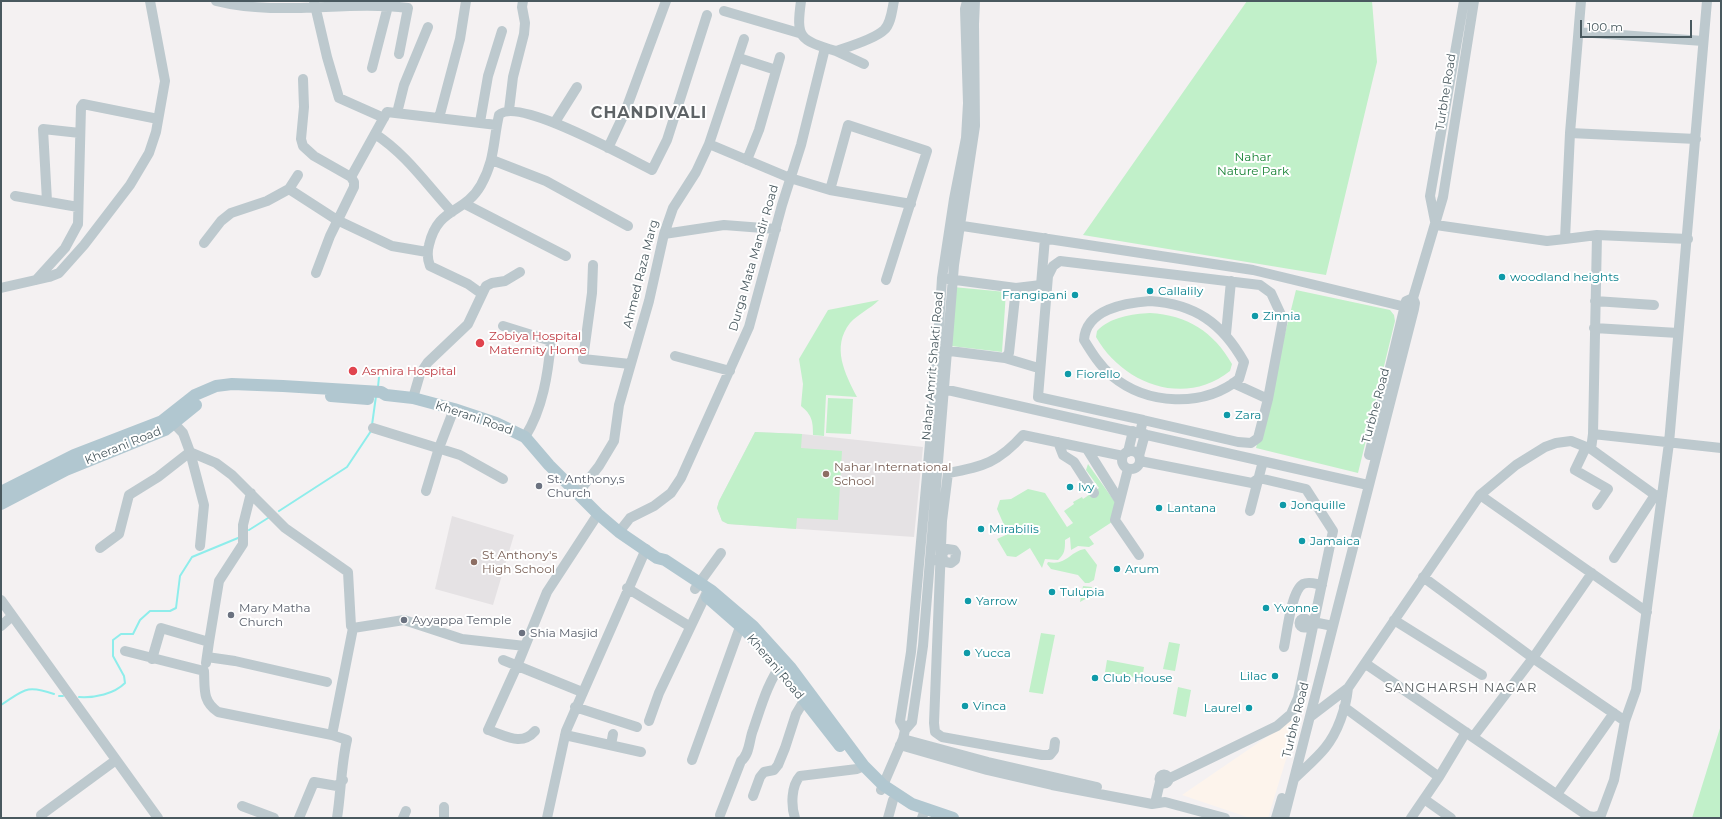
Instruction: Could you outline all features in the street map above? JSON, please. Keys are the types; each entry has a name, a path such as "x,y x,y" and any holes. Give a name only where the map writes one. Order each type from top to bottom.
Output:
{"main road":[{"name":"Kherani Road","path":"1,492 36,473 165,430 171,420 195,395 216,386 232,384 413,398 454,409 496,423 525,437 577,494 619,532 646,549 657,558 659,565 702,589 753,626 860,768 882,787"},
{"name":"Kherani Road","path":"1,504 85,456"},
{"name":"Kherani Road","path":"702,589 782,664"},
{"path":"882,787 893,800 926,817"},
{"path":"882,787 912,804 953,818"}],"street":[{"path":"1,288 49,278 58,273 67,265 130,185 149,152 158,119 165,81 150,1"},
{"path":"216,1 245,6 314,3 388,6 405,4 408,8 408,17 399,54"},
{"path":"439,118 460,39 466,1"},
{"path":"509,110 514,77 524,34 525,23 523,1"},
{"path":"608,148 625,112 666,1"},
{"path":"799,33 797,25 801,1"},
{"path":"836,51 872,37 885,30 894,1"},
{"name":"Nahar Amrit Shakti Road","path":"903,738 900,721 911,652 918,559 935,388 952,298 953,280 975,126 970,24 967,1"},
{"name":"Nahar Amrit Shakti Road","path":"882,787 903,738 912,722 938,557 945,389 941,298 942,278 950,224 966,138 970,24 975,1"},
{"path":"1464,1 1430,196 1436,225 1547,241 1597,235 1688,239"},
{"name":"Turbhe Road","path":"1409,308 1406,301 1412,298 1436,225 1443,197 1474,1"},
{"path":"1565,239 1570,133 1581,1"},
{"path":"1366,664 1588,816 1594,817 1601,815 1609,798 1614,780 1625,720 1636,690 1647,612 1658,496 1669,443 1678,333 1688,239 1707,1"},
{"path":"314,3 339,98 384,118"},
{"path":"372,68 388,6"},
{"path":"724,11 799,33 805,38 825,48 836,51 864,64"},
{"path":"482,294 468,284 430,266 427,260 427,252 432,231 439,220 473,198 481,185 492,160 499,115 503,111 509,110 555,122 652,170 667,140 707,15"},
{"path":"397,113 412,62 428,27"},
{"path":"480,122 488,76 502,32"},
{"path":"1579,32 1703,40"},
{"name":"Ahmed Raza Marg","path":"577,494 599,466 614,441 619,405 649,301 664,234 672,210 696,172 709,144 739,58 744,39"},
{"name":"Durga Mata Mandir Road","path":"619,532 630,518 654,506 671,492 678,483 750,327 825,48"},
{"path":"747,160 759,130 780,57"},
{"path":"739,58 776,70"},
{"path":"303,79 304,107 301,139 303,146 314,156 351,177 354,182 354,187 337,220 316,273"},
{"path":"555,122 578,87"},
{"path":"36,280 65,248 78,224 80,133 83,104 158,119"},
{"path":"351,177 387,112 497,125"},
{"path":"830,190 848,125 927,151 886,280"},
{"path":"48,201 43,129 80,133"},
{"path":"1570,133 1696,139"},
{"path":"375,134 392,146 405,158 452,212"},
{"path":"709,144 790,178 830,190 911,204"},
{"path":"492,160 546,181 628,226"},
{"path":"204,243 222,221 231,213 266,201 289,189 298,175"},
{"path":"289,189 337,220 392,246 427,252"},
{"path":"15,196 78,207"},
{"path":"465,204 566,256"},
{"path":"950,224 1253,270 1409,308 1283,817"},
{"path":"664,234 724,225 776,229"},
{"path":"1597,235 1594,328 1594,434 1588,448 1575,470 1608,489 1597,505"},
{"path":"1032,399 1045,238"},
{"path":"1168,274 1170,257"},
{"path":"1060,261 1231,281 1260,285 1271,293 1283,319 1268,399 1258,438 1251,442 1238,442 1038,397 1048,276 1053,266 1060,261"},
{"path":"593,265 592,293 583,359 630,364"},
{"path":"413,398 420,374 428,362 468,324 486,286 492,283 504,281 520,272"},
{"path":"942,278 1016,288 1041,285"},
{"path":"1226,334 1231,281"},
{"path":"1005,358 1009,353 1016,288"},
{"path":"941,298 952,298"},
{"path":"1150,301 1164,302 1192,310 1205,317 1226,334 1244,362 1242,373 1234,383 1214,393 1193,398 1179,400 1150,396 1130,388 1112,376 1093,354 1084,340 1087,325 1094,318 1121,305 1150,301"},
{"path":"1595,301 1654,305"},
{"path":"502,326 551,341 549,369 544,391 533,425 525,437"},
{"path":"1594,328 1678,333"},
{"path":"943,350 1005,358 1035,367"},
{"path":"675,356 730,371"},
{"path":"1234,383 1268,399"},
{"path":"935,388 945,389 1365,484"},
{"path":"426,491 439,448 454,409"},
{"path":"171,420 183,433 190,452 204,505 200,546"},
{"path":"1139,433 1140,459 1136,468 1128,469 1123,465 1125,454 1139,433 1143,420"},
{"path":"373,428 460,455 503,479"},
{"path":"1594,434 1721,448"},
{"path":"1055,742 1054,750 1050,755 1042,755 942,737 935,732 938,557 944,496 948,473 971,470 991,463 1009,451 1023,435 1087,449 1125,454 1136,452 1140,459 1252,483 1259,478 1306,489 1333,530 1322,585 1311,624 1298,698 1291,714 1278,726 1165,781 1160,801"},
{"path":"1310,717 1348,688 1366,664 1423,577 1480,495 1516,465 1545,447 1556,443 1571,441 1588,448 1658,496"},
{"path":"1058,442 1063,454 1074,462 1094,493"},
{"path":"1087,449 1119,500"},
{"path":"190,452 216,463 251,493 285,528 348,572 349,614 351,626 353,628 332,735"},
{"path":"100,548 119,534 129,495 158,477 190,452"},
{"path":"1250,511 1263,461"},
{"path":"1128,469 1115,520 1139,555"},
{"path":"251,493 243,526 243,544 219,582 204,671 205,695 210,706 218,712 332,735 347,740 337,818"},
{"path":"1480,495 1647,612"},
{"path":"1614,558 1658,496"},
{"path":"535,731 529,738 521,740 488,730 517,666 547,592 598,514"},
{"path":"548,818 576,707 627,588 646,549"},
{"path":"649,721 659,693 689,626 702,589 721,553"},
{"path":"918,559 938,557"},
{"path":"1411,818 1469,735 1533,658 1592,573"},
{"path":"1423,577 1533,658 1625,720"},
{"path":"1284,647 1295,593 1298,588 1308,582 1322,585"},
{"path":"627,588 689,626"},
{"path":"1,600 158,818"},
{"path":"1,626 12,616"},
{"path":"353,628 404,620 462,639 525,646"},
{"path":"1394,620 1482,675"},
{"path":"1311,624 1329,628"},
{"path":"692,760 740,626"},
{"path":"152,659 161,628 209,642"},
{"name":"Turbhe Road","path":"1283,817 1310,717 1329,628"},
{"path":"125,652 204,671"},
{"path":"207,657 235,661 328,682"},
{"path":"503,660 582,692"},
{"path":"720,815 741,761 746,757 753,731 772,680 782,664"},
{"path":"1294,779 1325,748 1344,707 1348,688"},
{"path":"753,796 760,777 764,772 774,770 778,765 796,714 807,696"},
{"path":"576,707 637,726"},
{"path":"1344,707 1439,777"},
{"path":"1557,794 1614,713"},
{"path":"567,739 573,721"},
{"path":"611,745 613,734"},
{"path":"903,738 993,766 1137,799 1160,801 1224,818"},
{"path":"567,739 611,745 641,752"},
{"path":"993,766 996,747"},
{"path":"41,815 116,760"},
{"path":"795,818 792,808 797,780 800,776 860,768"},
{"path":"299,818 314,782 337,786 343,780"},
{"path":"1424,799 1451,818"},
{"path":"888,818 893,800"},
{"path":"242,806 274,818"},
{"path":"444,807 444,818"}],"shaded area":[{"name":"Nahar International School","path":"755,432 802,434 923,447 914,537 728,524 722,521 717,508 719,501"},
{"name":"St Anthony's High School","path":"452,516 514,535 493,605 435,589"},
{"path":"1296,717 1299,717 1268,818 1250,818 1182,795"}],"green space":[{"name":"Nahar Nature Park","path":"1247,1 1372,1 1377,62 1326,275 1083,235"},
{"path":"953,287 1006,292 1002,352 951,346"},
{"path":"1296,290 1390,310 1394,315 1395,321 1358,473 1256,448"},
{"path":"879,300 850,323 844,332 841,341 842,360 848,379 857,397 826,395 824,436 813,435 811,419 808,412 801,406 803,384 799,359 828,310"},
{"path":"1150,313 1176,317 1198,327 1208,334 1225,353 1232,364 1230,371 1212,382 1193,388 1174,389 1156,385 1138,378 1121,367 1107,353 1096,337 1097,331 1108,322 1115,319 1129,315"},
{"path":"828,398 853,399 851,434 826,433"},
{"path":"755,432 802,434 801,448 842,451 838,520 797,518 796,529 728,524 722,521 717,508 719,501"},
{"path":"1088,464 1115,502 1112,522 1089,537 1094,544 1089,547 1078,546 1071,550 1070,537 1065,540 1062,556 1058,560 1045,559 1042,568 1030,548 1016,557 1007,556 997,539 1008,534 997,509 1000,500 1011,499 1028,489 1045,493 1067,527 1073,523 1064,511 1074,504 1073,502 1082,497 1083,499 1099,488 1086,470"},
{"path":"1085,549 1097,565 1094,580 1089,583 1085,583 1078,575 1051,569 1047,564 1048,562 1060,562 1076,552"},
{"path":"1083,586 1092,587 1089,597 1080,602"},
{"path":"1041,633 1055,635 1043,694 1029,692"},
{"path":"1169,642 1180,644 1175,671 1163,669"},
{"path":"1107,660 1144,667 1142,679 1105,672"},
{"path":"1178,687 1191,690 1186,717 1173,714"},
{"path":"1721,725 1721,818 1692,818"}],"waterway":[{"path":"378,387 379,377"},
{"path":"372,425 376,396"},
{"path":"279,511 347,467 371,431"},
{"path":"249,530 268,518"},
{"path":"79,697 91,697 110,693 121,687 125,683 124,676 113,656 113,640 121,634 133,634 140,620 150,611 170,611 176,608 180,576 192,557 238,538"},
{"path":"1,705 20,692 26,690 37,689 54,694"}],"place":[{"name":"woodland heights","path":"1502,277"},
{"name":"Callalily","path":"1150,291"},
{"name":"Frangipani","path":"1075,295"},
{"name":"Zinnia","path":"1255,316"},
{"name":"Zobiya Hospital Maternity Home","path":"480,343"},
{"name":"Asmira Hospital","path":"353,371"},
{"name":"Fiorello","path":"1068,374"},
{"name":"Zara","path":"1227,415"},
{"name":"Nahar International School","path":"826,474"},
{"name":"St. Anthony,s Church","path":"539,486"},
{"name":"Ivy","path":"1070,487"},
{"name":"Jonquille","path":"1283,505"},
{"name":"Lantana","path":"1159,508"},
{"name":"Mirabilis","path":"981,529"},
{"name":"Jamaica","path":"1302,541"},
{"name":"St Anthony's High School","path":"474,562"},
{"name":"Arum","path":"1117,569"},
{"name":"Tulupia","path":"1052,592"},
{"name":"Yarrow","path":"968,601"},
{"name":"Yvonne","path":"1266,608"},
{"name":"Mary Matha Church","path":"231,615"},
{"name":"Ayyappa Temple","path":"404,620"},
{"name":"Shia Masjid","path":"522,633"},
{"name":"Yucca","path":"967,653"},
{"name":"Lilac","path":"1275,676"},
{"name":"Club House","path":"1095,678"},
{"name":"Vinca","path":"965,706"},
{"name":"Laurel","path":"1249,708"}],"district":[{"name":"CHANDIVALI","path":"649,113"},
{"name":"SANGHARSH NAGAR","path":"1461,688"}]}
